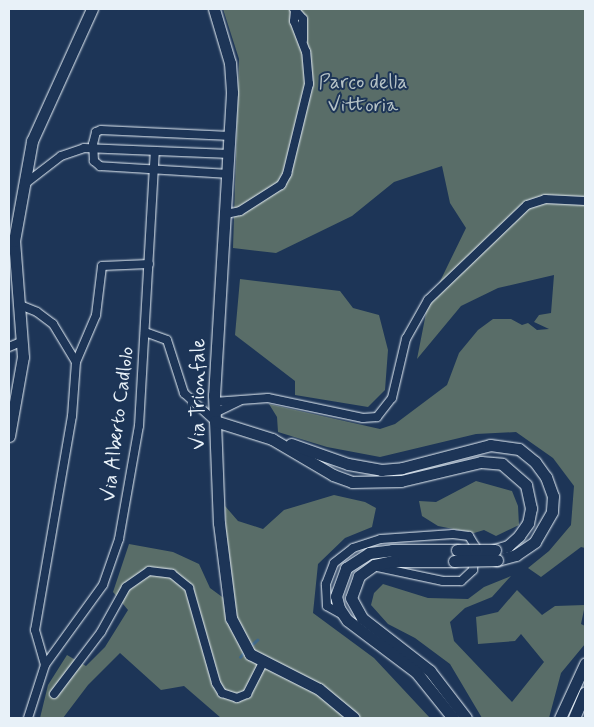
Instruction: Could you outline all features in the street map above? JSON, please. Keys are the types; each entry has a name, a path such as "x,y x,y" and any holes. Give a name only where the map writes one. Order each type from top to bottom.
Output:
{"main road":[{"path":"9,436 21,382 24,340 11,250 36,128 92,9"},
{"name":"Via Trionfale","path":"214,9 230,63 231,136 215,412 220,546 231,618 245,648 263,662 319,688 354,718"},
{"path":"215,412 272,440 333,475 352,482 401,481 481,462 505,466 526,485 531,508 528,522 519,536 496,555"},
{"path":"272,440 348,464 382,470 407,467 474,447 502,445 519,449 535,462 546,477 553,496 552,512 535,542 516,555 455,556 393,561 370,567 361,574 353,589 352,601 356,611 423,664 466,718"},
{"path":"453,718 416,672 343,615 336,599 338,587 346,568 356,560 382,550 455,556"},
{"path":"560,718 577,677 585,664"},
{"path":"574,718 585,692"}],"street":[{"path":"226,214 240,211 285,181 308,84 303,40 303,19 295,9"},
{"path":"229,174 98,165 94,161 93,148 95,134 101,130 231,136"},
{"path":"26,183 64,155 93,148 230,154"},
{"name":"Via Alberto Cadlolo","path":"28,718 45,665 100,589 112,565 133,471 145,332 155,151"},
{"path":"145,332 167,340 184,393 215,412 244,399 274,399 363,418 377,417 392,398 406,339 428,300 527,205 544,199 585,201"},
{"path":"45,665 35,630 72,416 76,362 96,315 102,266 149,264"},
{"path":"20,304 37,312 53,324 76,362"},
{"path":"9,347 24,340"},
{"path":"343,615 327,606 326,584 334,563 353,548 381,540 454,534 469,536 476,546 473,570 461,581 443,581 370,567"},
{"path":"54,694 101,632 126,587 148,571 172,574 189,588 216,683 222,693 233,698 247,694 263,662"}],"green space":[{"name":"Parco della Vittoria","path":"223,9 585,9 585,548 581,547 541,577 528,568 549,551 571,525 574,486 553,458 516,432 476,434 380,457 327,447 278,432 277,417 269,404 380,429 395,424 447,385 459,353 478,330 493,319 511,319 522,325 528,323 537,330 549,329 534,322 539,315 551,313 554,275 498,288 461,306 417,359 427,308 466,228 450,203 442,166 394,182 352,216 276,253 233,248 239,59"},
{"path":"240,279 340,291 353,308 379,315 388,350 385,390 368,407 295,395 295,381 235,335"},
{"path":"476,481 512,491 518,506 519,525 496,536 484,530 474,533 438,526 422,516 419,501 436,502"},
{"path":"334,495 365,502 376,508 372,527 345,538 318,564 313,613 374,658 430,718 221,718 184,686 161,690 120,653 88,685 63,718 40,718 48,685 67,655 86,666 105,647 128,610 113,592 129,544 173,552 199,564 210,588 229,602 225,506 238,521 263,529 284,510"},
{"path":"511,576 492,597 465,608 450,622 454,641 512,702 544,662 521,634 515,641 478,644 476,617 498,612 517,590 542,615 555,606 585,605 581,624 585,626 585,644 561,673 549,718 482,718 450,664 415,638 388,624 371,605 374,593 383,584 428,598 468,599 484,587"}],"waterway":[{"path":"249,647 257,640"},
{"path":"240,657 245,651"}]}
